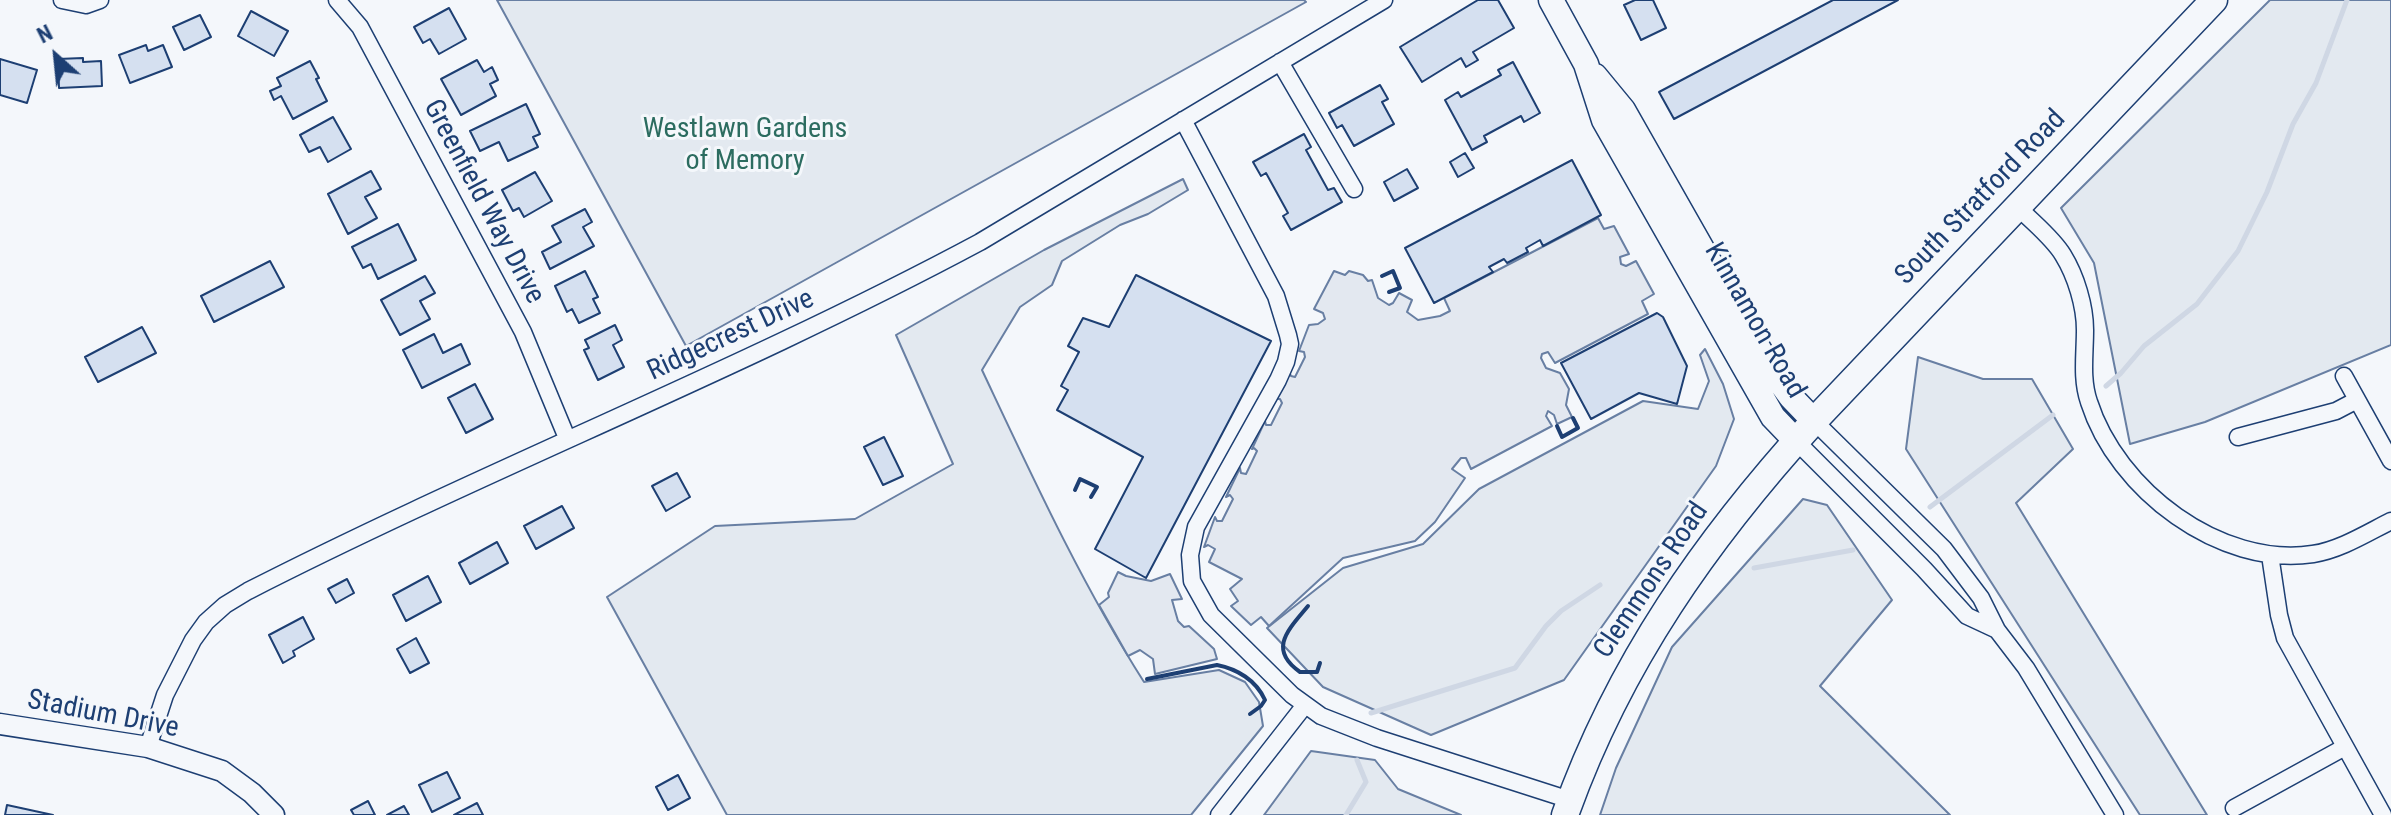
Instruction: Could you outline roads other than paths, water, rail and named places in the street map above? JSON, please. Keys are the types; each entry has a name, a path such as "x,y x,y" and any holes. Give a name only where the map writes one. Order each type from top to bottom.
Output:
{"main road":[{"name":"Kinnamon Road","path":"1551,0 1586,64 1623,110 1769,367 1814,421"},
{"name":"South Stratford Road","path":"1796,441 2214,0"},
{"name":"Kinnamon Road","path":"1586,64 1604,120 1773,417 1796,441"},
{"name":"Clemmons Road","path":"1568,808 1623,682 1658,621 1709,548 1796,441"}],"street":[{"path":"62,0 86,5 100,0"},
{"name":"Greenfield Way Drive","path":"337,0 360,27 523,332 567,438"},
{"name":"Ridgecrest Drive","path":"148,747 175,672 206,622 248,591 567,438 913,278 980,242 1384,0"},
{"path":"1280,62 1354,189"},
{"path":"1183,120 1276,296 1290,344 1278,380 1196,527 1190,555 1192,581 1211,615 1305,705 1339,725 1568,808"},
{"path":"2018,207 2062,253 2073,274 2085,327 2083,364 2089,402 2112,450 2131,475 2183,522 2236,547 2270,555 2314,554 2391,521"},
{"path":"2344,376 2391,461"},
{"path":"2238,437 2336,411 2357,400"},
{"name":"Kinnamon Road","path":"1814,421 1944,549 1981,598 1997,630 2026,668 2115,815"},
{"name":"Kinnamon Road","path":"1796,441 1967,616 1997,630"},
{"path":"1924,569 1944,549"},
{"path":"2270,555 2285,638 2383,815"},
{"path":"1219,815 1305,705"},
{"name":"Stadium Drive","path":"0,724 148,747 222,771 252,793 274,815"},
{"path":"2234,808 2345,747"}],"waterway":[{"path":"2106,386 2144,346 2197,304 2238,251 2267,192 2293,124 2316,83 2347,0"},
{"path":"1930,507 2053,415"},
{"path":"1754,568 1853,550"},
{"path":"1371,713 1515,668 1561,611 1600,585"},
{"path":"1346,815 1366,782 1357,760"}],"park label":[{"name":"Westlawn Gardens of Memory","path":"745,146"}]}
